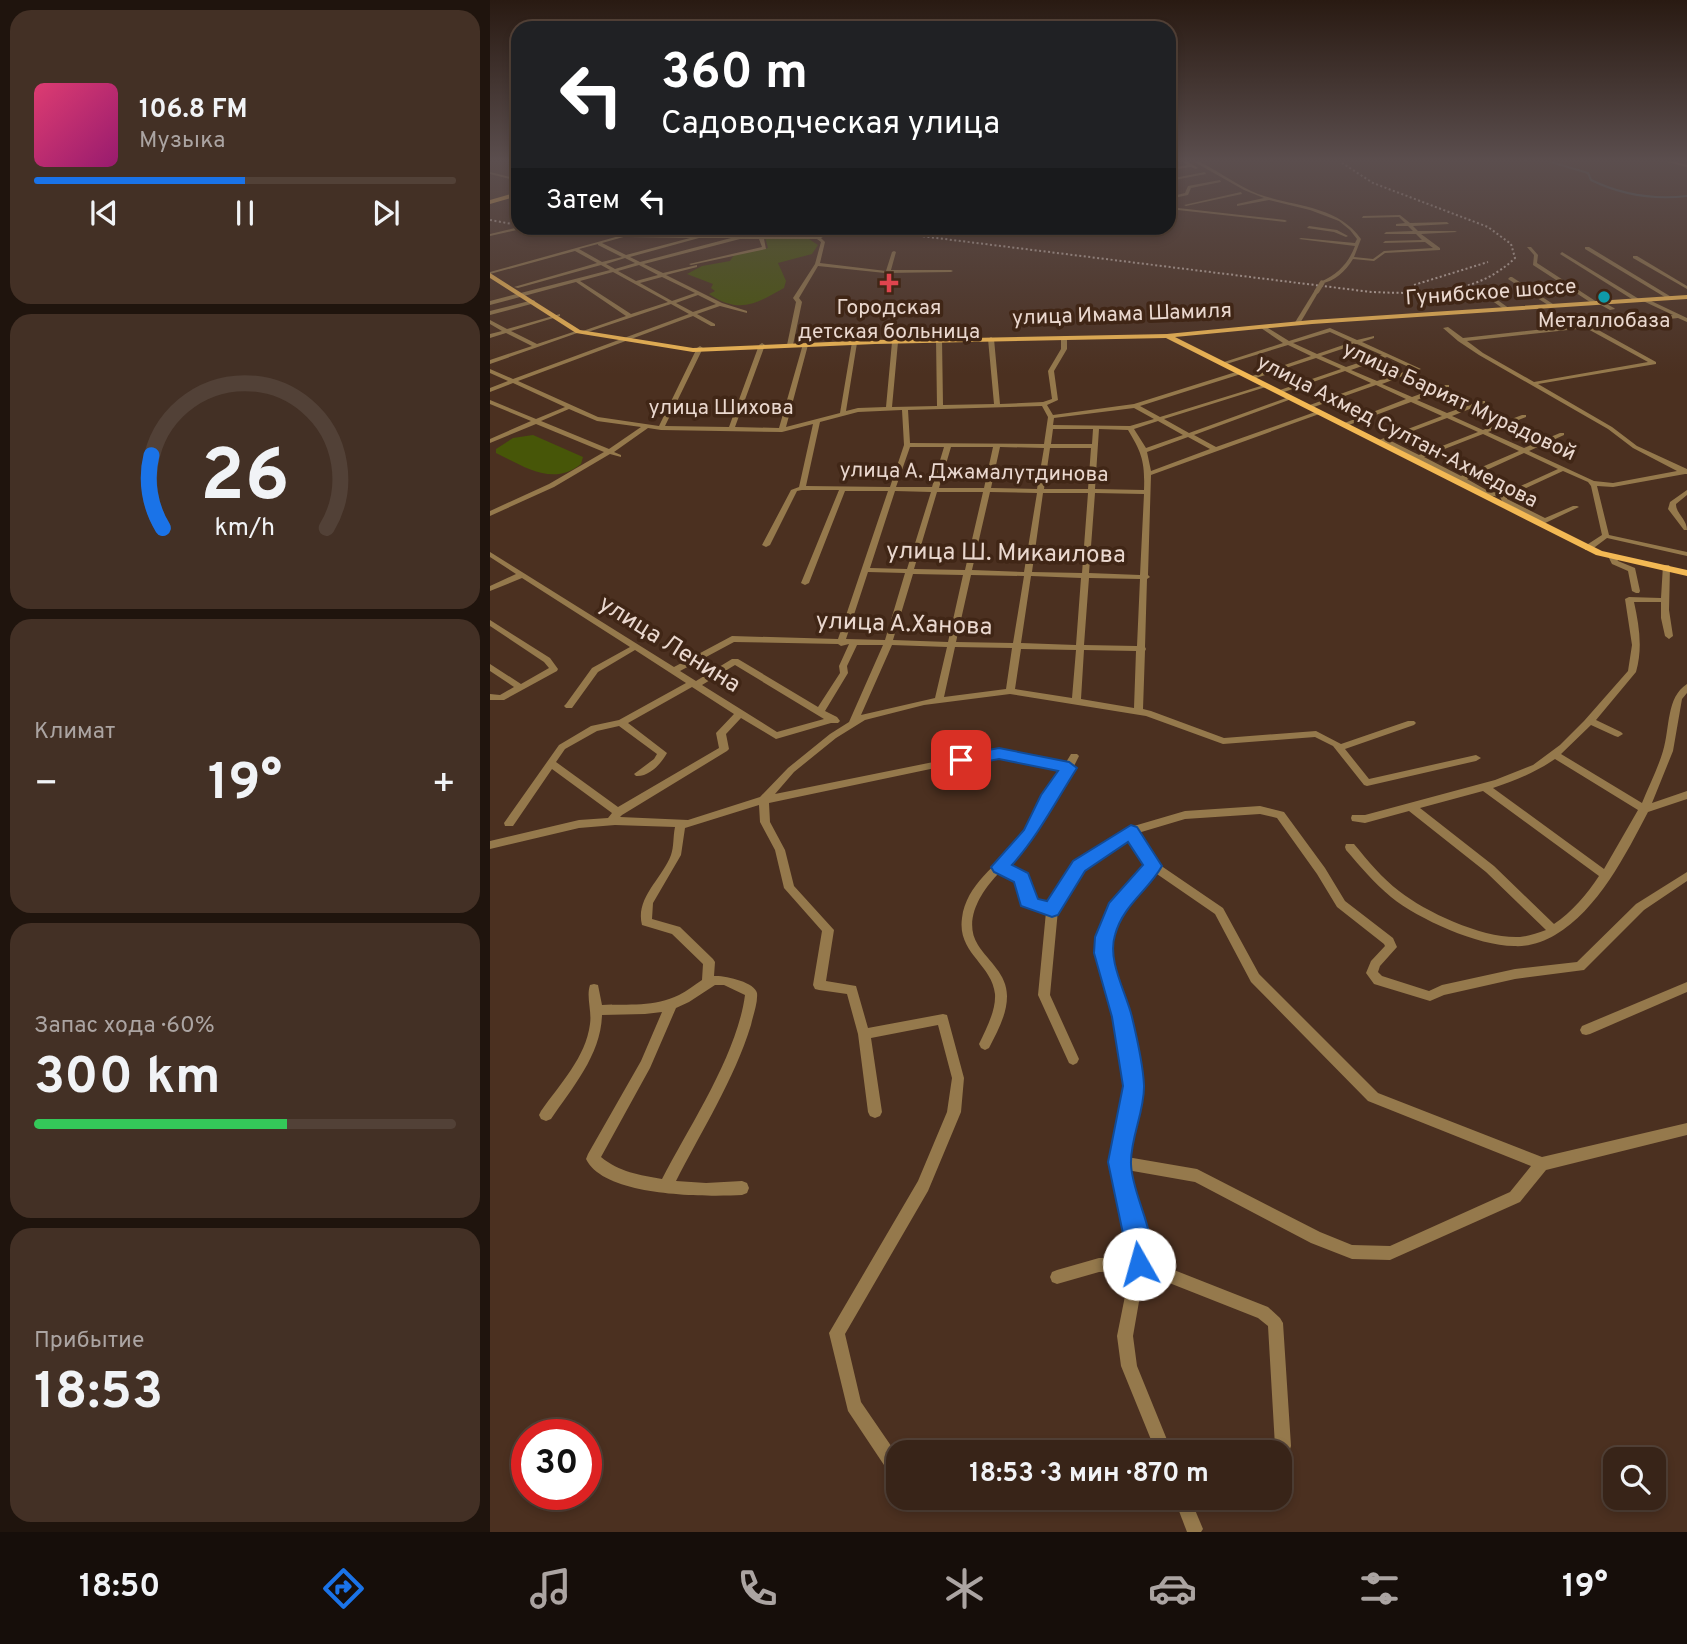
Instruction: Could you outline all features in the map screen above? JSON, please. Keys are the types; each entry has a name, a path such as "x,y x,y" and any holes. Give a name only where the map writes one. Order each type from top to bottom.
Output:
{"main road":[{"name":"улица Имама Шамиля","path":"491,273 581,332 700,349 790,344 1167,336 1312,322"},
{"name":"улица Имама Шамиля","path":"491,273 556,316"},
{"name":"Гунибское шоссе","path":"1312,322 1687,296"},
{"name":"улица Имама Шамиля","path":"700,349 790,344 1161,335 1264,327"},
{"name":"улица Ахмед Султан-Ахмедова","path":"1167,336 1381,441 1588,548 1613,558 1687,573"}],"street":[{"path":"490,235 509,230"},
{"path":"1332,230 1358,242"},
{"path":"1297,324 1322,284 1340,275 1352,258 1358,242 1354,230"},
{"path":"1352,258 1374,260 1384,252 1438,249 1416,230"},
{"path":"1386,233 1455,232"},
{"path":"491,273 629,236 818,238 824,235"},
{"path":"1325,235 1346,236"},
{"path":"629,236 693,265"},
{"path":"637,282 764,248 761,236"},
{"path":"516,287 698,237"},
{"path":"490,303 741,237"},
{"path":"790,344 799,302 796,298 817,264 823,242 818,238"},
{"path":"1301,239 1358,242"},
{"path":"1385,242 1426,241"},
{"path":"599,244 628,256 720,304 745,312"},
{"path":"1529,247 1536,255 1535,264 1612,309"},
{"path":"1587,248 1670,298"},
{"path":"577,250 604,262 713,325"},
{"path":"888,272 894,252"},
{"path":"1562,253 1637,300"},
{"path":"1635,257 1687,288"},
{"path":"817,264 888,272 951,271"},
{"path":"1510,278 1553,306"},
{"path":"576,280 630,316"},
{"path":"1479,289 1507,309"},
{"path":"490,362 700,293"},
{"path":"1646,300 1687,320"},
{"path":"490,313 533,302"},
{"path":"490,390 720,304"},
{"path":"490,336 556,316"},
{"path":"1460,340 1679,316"},
{"path":"490,322 536,345"},
{"path":"1531,384 1654,363 1586,325"},
{"name":"улица Барият Мурадовой","path":"1264,327 1286,342 1592,483 1606,536"},
{"path":"1446,328 1460,340 1531,384 1610,428 1635,447 1686,471"},
{"path":"1221,364 1330,330 1418,369 1309,407"},
{"path":"1251,378 1372,337"},
{"path":"1010,691 1050,427 1051,417 1045,404 1055,400 1051,371 1064,349 1064,338"},
{"path":"991,339 997,405"},
{"path":"939,340 940,407"},
{"path":"889,409 895,342"},
{"path":"843,412 854,343"},
{"path":"732,429 762,345"},
{"path":"782,430 805,345"},
{"path":"661,428 700,349"},
{"path":"1279,392 1388,355"},
{"name":"улица Шихова","path":"490,370 597,419 661,428 782,430 843,412 1045,404"},
{"path":"1051,417 1135,406 1240,373"},
{"path":"1050,427 1130,428 1266,386"},
{"path":"1344,425 1447,386"},
{"path":"1144,451 1292,398"},
{"path":"490,402 615,454"},
{"path":"1381,441 1483,402"},
{"path":"1135,406 1216,450"},
{"path":"490,440 568,408"},
{"path":"841,643 907,445 905,408"},
{"path":"1148,474 1320,412"},
{"path":"1419,457 1524,416"},
{"path":"766,545 794,490 802,488 817,421"},
{"path":"490,514 615,454 647,426"},
{"path":"1076,702 1096,428"},
{"path":"1130,428 1144,451 1148,474 1145,492 1146,577 1138,711"},
{"path":"1461,479 1562,434"},
{"path":"1381,441 1419,457 1483,493 1503,495 1563,469"},
{"path":"849,726 888,644 948,444"},
{"path":"907,445 1095,446"},
{"path":"939,699 965,572 997,445"},
{"path":"1592,483 1613,485 1686,471"},
{"name":"улица А. Джамалутдинова","path":"802,488 1145,492"},
{"path":"805,583 842,488"},
{"path":"1687,492 1672,503 1672,509 1687,528"},
{"path":"1503,495 1504,500 1542,523 1575,507"},
{"path":"1588,548 1606,536 1687,554"},
{"name":"улица Ленина","path":"490,554 776,736 834,719"},
{"path":"1613,558 1615,562 1632,570 1636,590"},
{"path":"1667,567 1667,595 1664,600 1669,636"},
{"name":"улица Ш. Микаилова","path":"865,570 1146,577"},
{"path":"490,589 521,575"},
{"path":"1356,818 1365,819 1483,786 1535,767 1554,754 1632,672 1637,660 1629,599 1664,600"},
{"path":"490,697 501,698 554,669 547,660 491,624"},
{"name":"улица А.Ханова","path":"673,671 732,639 1142,649"},
{"path":"820,711 844,673 854,643"},
{"path":"569,706 594,670 635,647"},
{"path":"509,823 562,747 594,728 621,723 735,661 849,726"},
{"path":"490,667 521,688"},
{"path":"1350,847 1390,893 1430,916 1476,935 1501,940 1532,940 1553,930 1584,902 1605,875 1644,809 1668,751 1678,699 1687,687"},
{"path":"875,1112 864,1034 852,990 819,985 828,930 789,888 780,850 765,822 764,800 791,769 862,718 939,699 1010,691 1138,711 1223,741 1316,734 1339,748 1367,783 1476,758"},
{"path":"614,818 724,749 722,733 740,713"},
{"path":"1589,720 1618,734"},
{"path":"621,723 662,752 658,761 639,774"},
{"path":"1339,748 1411,723"},
{"path":"490,845 614,818 680,825 764,800 999,753 1069,768"},
{"path":"1554,754 1644,809 1687,795"},
{"path":"985,1044 1000,1018 1003,990 998,976 971,941 967,920 986,878 1000,867 1031,833 1047,799 1069,768 1074,756"},
{"path":"551,762 614,818"},
{"path":"1483,786 1605,875"},
{"path":"1410,806 1490,869 1553,930"},
{"path":"1073,1059 1044,995 1052,910 1079,866 1131,831 1200,812 1260,810 1280,815 1321,871 1341,905 1389,941 1391,947 1375,964 1372,973 1378,980 1430,996 1442,990 1515,974 1580,967 1640,907 1687,876"},
{"path":"680,825 676,855 648,903 646,922 676,930 709,962 708,980"},
{"path":"1131,831 1153,866 1219,911 1255,978 1373,1097 1542,1164 1687,1129"},
{"path":"1153,866 1115,909 1104,937 1104,963 1122,1017 1133,1086 1119,1162 1124,1193 1137,1235 1139,1264 1125,1336 1129,1366 1159,1440"},
{"path":"1000,867 1022,878 1028,901 1052,910"},
{"path":"599,1010 671,1005 708,980 732,981 751,992 752,1007 739,1041 666,1185"},
{"path":"1586,1030 1687,987"},
{"path":"546,1115 595,1040 599,1010 594,989"},
{"path":"671,1005 646,1064 593,1159 598,1166 641,1184 741,1188"},
{"path":"864,1034 943,1019 958,1078 954,1112 923,1186 837,1333 854,1405 886,1453"},
{"path":"1119,1162 1197,1176 1316,1238 1352,1252 1390,1252 1515,1197 1542,1164"},
{"path":"1057,1277 1099,1265 1139,1264 1263,1312 1275,1323 1283,1440"},
{"path":"1187,1510 1194,1529"}],"green space":[{"path":"765,237 809,239 818,245 812,254 778,263 786,281 784,288 757,302 739,305 720,300 709,294 715,291 711,288 713,284 687,274 702,266 730,261 734,255 768,248"},
{"path":"533,435 583,457 581,464 570,471 549,474 527,468 496,453 496,449 513,438"}],"railway":[{"path":"912,235 1371,292 1410,293 1466,286 1500,270 1515,258 1511,244 1493,230"},
{"path":"1414,285 1488,262"}],"place":[{"name":"Городская детская больница","path":"889,283"},
{"name":"Металлобаза","path":"1604,297"}],"route":[{"path":"961,760 999,753 1069,768 1047,799 1031,833 1000,867 1022,878 1026,884 1028,901 1032,904 1052,910 1066,882 1079,866 1131,831 1153,866 1115,909 1104,937 1103,953 1122,1017 1133,1086 1119,1162 1124,1193 1137,1235 1139,1264"}]}
